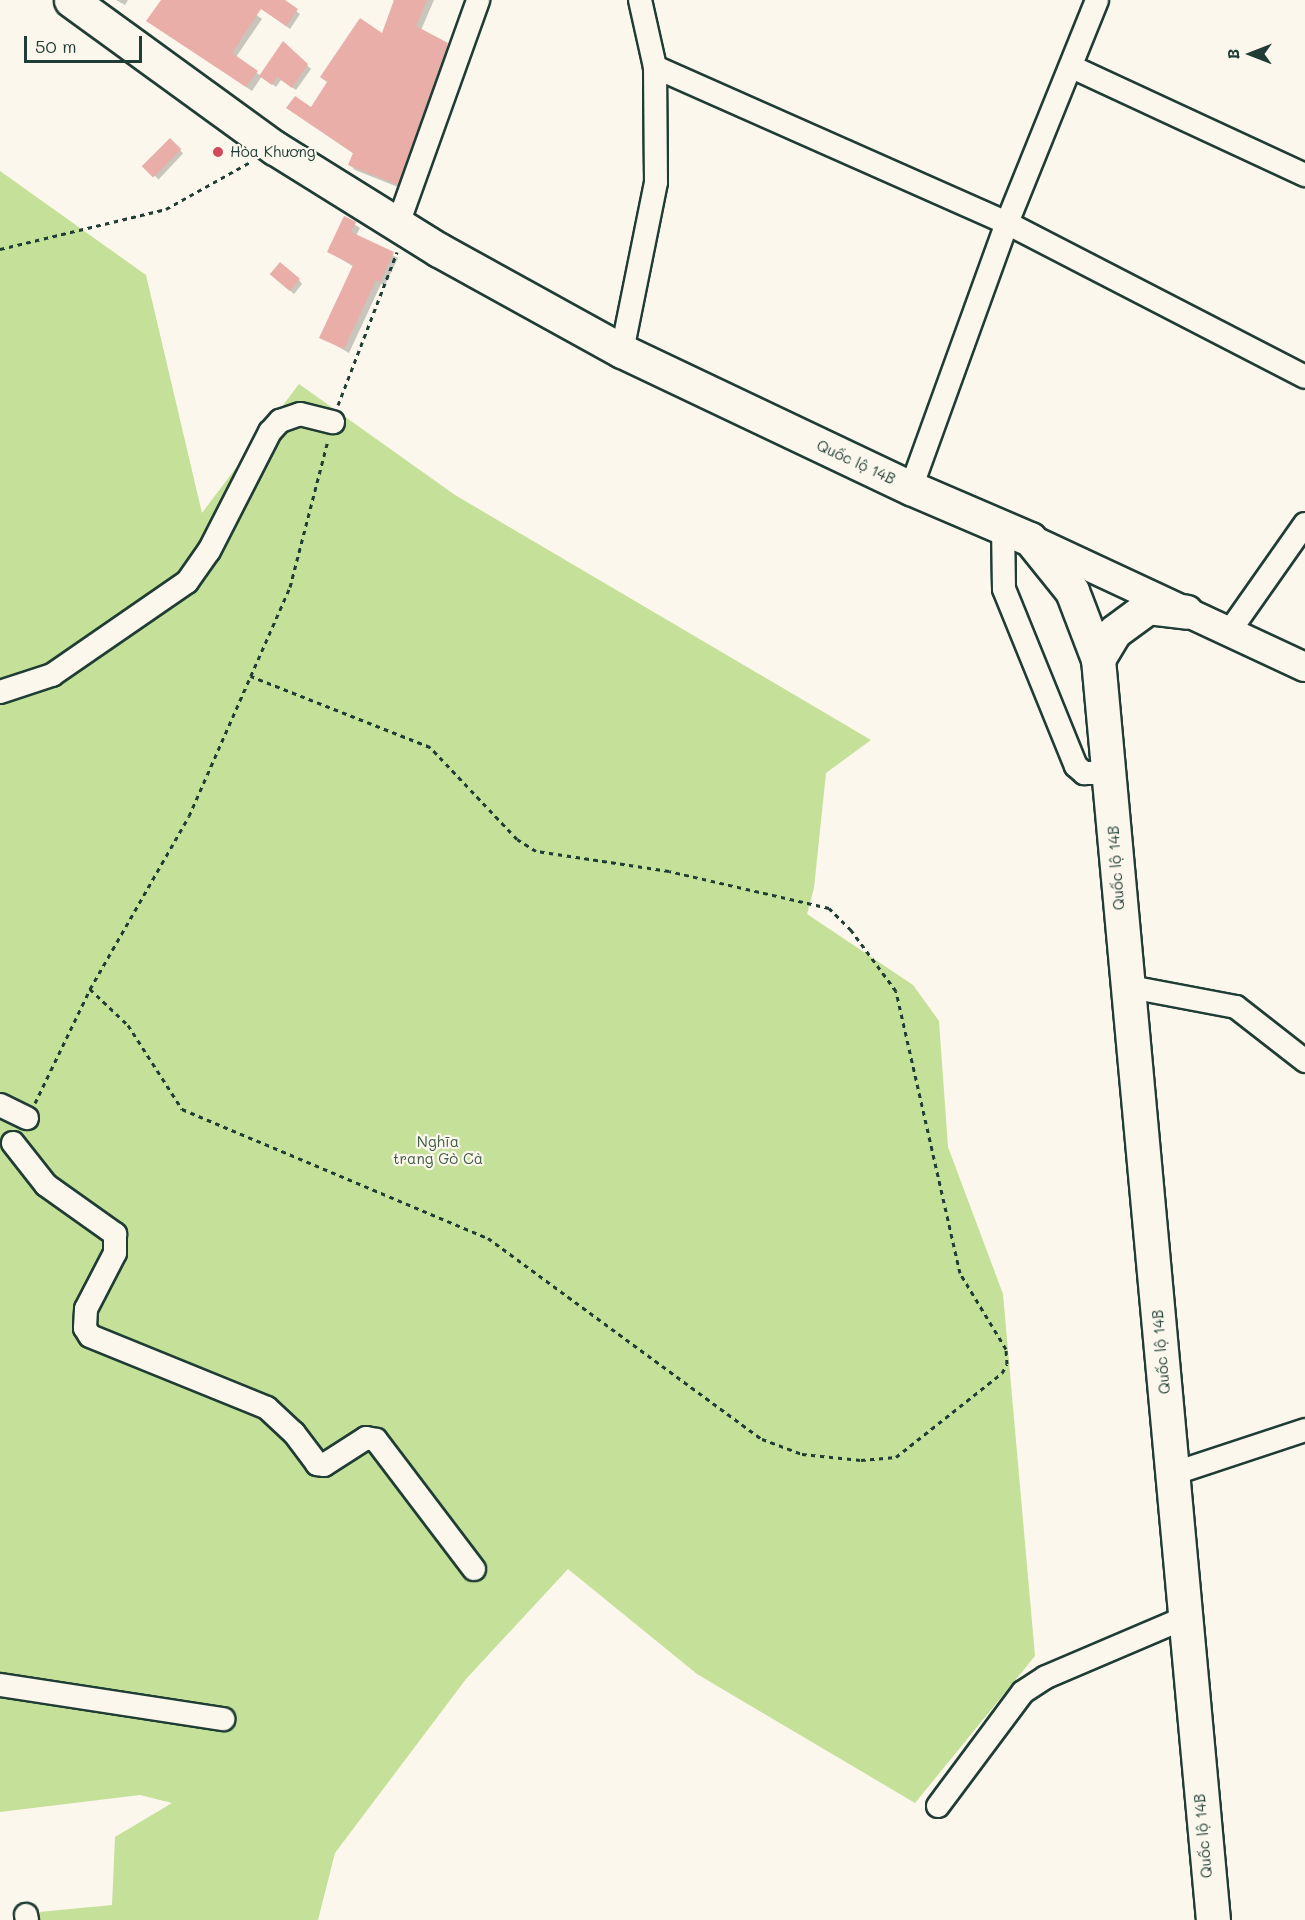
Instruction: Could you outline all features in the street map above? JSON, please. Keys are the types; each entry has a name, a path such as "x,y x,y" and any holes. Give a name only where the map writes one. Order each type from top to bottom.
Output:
{"highway":[{"name":"Quốc lộ 14B","path":"71,0 275,148 402,227 622,351 911,488 1017,532 1072,591 1098,659 1125,986 1173,1474 1184,1618 1213,1920"},
{"path":"1098,659 1114,632 1148,607 1186,612"}],"main road":[{"path":"1017,532 1305,668"}],"street":[{"path":"402,227 478,0"},
{"path":"622,351 656,182 654,67 640,0"},
{"path":"911,488 1007,223 1072,67 1097,0"},
{"path":"654,67 1007,223 1305,377"},
{"path":"1072,67 1305,175"},
{"path":"0,692 52,675 187,582 209,551 270,432 280,421 300,414 333,422"},
{"path":"1229,632 1305,524"},
{"path":"1017,532 1001,580 1076,766 1084,772 1109,773"},
{"path":"1125,986 1236,1007 1305,1061"},
{"path":"0,1105 27,1118"},
{"path":"13,1143 46,1185 114,1234 115,1253 86,1309 85,1328 90,1336 267,1408 294,1433 317,1464 324,1465 366,1438 376,1440 474,1569"},
{"path":"1173,1474 1305,1430"},
{"path":"938,1806 1023,1692 1046,1677 1184,1618"},
{"path":"0,1684 222,1719"}],"path":[{"path":"0,249 166,209 275,148"},
{"path":"27,1118 90,989 189,816 290,587 347,375 402,227"},
{"path":"90,989 128,1025 182,1109 488,1238 762,1439 802,1454 861,1460 896,1457 1002,1373 1007,1364 1006,1349 960,1273 896,992 851,930 829,908 669,872 536,851 517,839 430,747 250,676"}],"green space":[{"name":"Nghĩa trang Gò Cà","path":"0,171 146,275 202,513 299,384 455,495 871,740 826,773 814,888 807,914 913,985 939,1021 948,1147 1003,1294 1035,1656 915,1803 697,1674 568,1569 466,1679 335,1853 318,1920 37,1920 39,1912 112,1905 115,1837 172,1803 140,1795 0,1812"}],"building":[{"path":"161,0 285,0 298,9 286,26 261,9 232,53 258,71 246,87 146,21"},
{"path":"394,0 427,0 416,26 448,43 398,185 348,165 353,153 286,108 295,96 311,107 327,82 320,77 360,18 382,33"},
{"path":"283,41 308,64 292,88 277,77 272,85 259,76"},
{"path":"170,138 181,149 153,178 142,166"},
{"path":"344,216 356,222 351,232 394,252 380,282 376,280 344,349 319,338 353,265 327,252"},
{"path":"280,262 300,279 290,291 270,274"}],"place":[{"name":"Hòa Khương","path":"218,152"}]}
